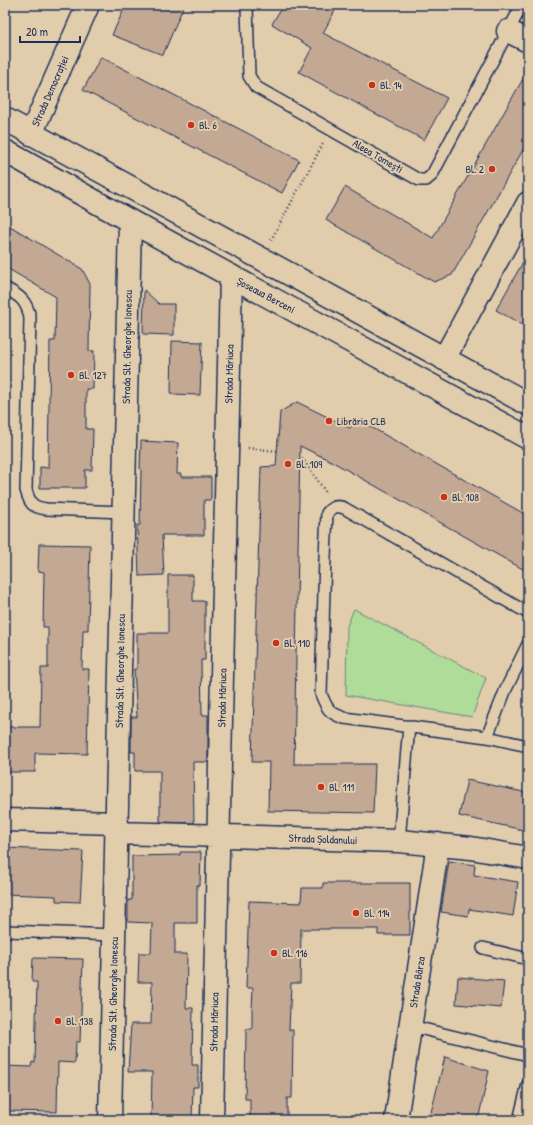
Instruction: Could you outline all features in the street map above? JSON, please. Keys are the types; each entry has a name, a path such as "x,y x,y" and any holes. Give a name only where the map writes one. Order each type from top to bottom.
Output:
{"street":[{"name":"Strada Democrației","path":"31,134 88,5"},
{"path":"508,31 528,42"},
{"path":"5,119 528,404"},
{"name":"Șoseaua Berceni","path":"5,151 130,221 528,438"},
{"path":"444,359 528,203"},
{"name":"Strada Slt. Gheorghe Ionescu","path":"110,1120 130,221"},
{"name":"Strada Măriuca","path":"212,1120 231,276"},
{"name":"Strada Șoldanului","path":"5,820 218,836 399,841 438,844 528,858"},
{"name":"Strada Bârza","path":"396,1120 438,844"}],"lane":[{"name":"Aleea Tomești","path":"247,5 249,76 256,87 419,180 426,180 432,175 522,5"},
{"path":"5,288 20,296 29,310 30,318 26,490 29,500 36,507 46,509 123,512"},
{"path":"528,613 344,508 335,506 327,513 321,694 326,708 333,714 344,718 409,726 528,746"},
{"path":"487,738 506,689 528,644"},
{"path":"399,841 409,726"},
{"path":"5,931 115,935"},
{"path":"483,948 528,959"},
{"path":"411,1026 528,1055"},
{"path":"519,1120 528,1084"}],"path":[{"path":"262,258 331,129"},
{"path":"228,445 277,451"},
{"path":"302,458 335,506"}],"green space":[{"path":"354,609 486,678 472,717 346,695 347,626"}],"building":[{"path":"126,5 184,5 163,55 112,35"},
{"name":"Bl. 14","path":"283,5 338,5 323,33 447,98 424,140 299,72 312,48 272,24"},
{"name":"Bl. 6","path":"101,57 299,160 282,193 83,90"},
{"path":"528,70 528,141 452,275 434,282 326,220 345,187 433,238"},
{"name":"Bl. 127","path":"5,223 82,269 90,284 89,351 94,351 93,389 86,389 86,429 93,429 92,470 85,470 85,488 40,488 40,467 48,468 50,341 55,341 56,297 5,267"},
{"path":"528,253 528,328 496,310"},
{"path":"144,290 159,304 174,304 174,335 143,334"},
{"path":"172,341 202,342 200,395 171,394"},
{"path":"297,402 350,428 355,418 528,516 528,572 331,461 300,446 294,764 375,764 373,813 268,811 269,762 252,762 261,467 276,466 280,412"},
{"path":"141,441 178,443 177,474 181,474 181,477 211,477 211,500 204,500 204,535 162,535 164,575 139,576 137,525 140,525"},
{"path":"39,544 90,545 88,630 83,630 82,669 89,669 87,754 35,753 35,772 5,772 5,727 40,727 41,668 48,668 48,627 43,627 44,572 38,571"},
{"path":"168,575 193,575 193,601 205,601 205,660 201,660 202,715 208,715 208,762 193,762 194,823 160,822 160,771 135,771 135,752 131,752 131,717 137,717 134,669 137,669 137,633 168,633"},
{"path":"467,780 528,793 528,831 459,816"},
{"path":"5,848 83,851 80,902 56,901 56,896 5,894"},
{"path":"180,852 201,852 200,885 197,885 197,923 175,923 175,954 187,954 186,1008 193,1008 192,1065 198,1065 198,1087 193,1087 192,1120 151,1120 152,1072 128,1072 131,1024 151,1024 152,982 138,982 139,953 151,953 152,923 128,922 128,900 132,900 132,856 180,855"},
{"path":"449,861 475,865 474,875 518,882 513,916 469,909 468,916 441,912"},
{"path":"323,883 410,883 410,935 378,935 378,929 301,929 300,983 291,983 289,1030 293,1030 292,1098 287,1098 287,1120 250,1120 250,1099 245,1099 246,1029 252,1029 253,988 246,988 249,901 301,903 302,888 323,888"},
{"name":"Bl. 138","path":"33,958 83,959 80,1042 76,1042 75,1063 58,1062 57,1112 5,1111 5,1066 31,1067 32,1062 35,1063 37,982 32,982"},
{"path":"458,977 504,981 501,1008 456,1004"},
{"path":"445,1057 489,1071 478,1120 429,1120"}],"place":[{"name":"Bl. 14","path":"372,85"},
{"name":"Bl. 6","path":"191,125"},
{"name":"Bl. 2","path":"492,169"},
{"name":"Bl. 127","path":"71,375"},
{"name":"Librăria CLB","path":"329,421"},
{"name":"Bl. 109","path":"288,464"},
{"name":"Bl. 108","path":"444,497"},
{"name":"Bl. 110","path":"276,643"},
{"name":"Bl. 111","path":"321,787"},
{"name":"Bl. 114","path":"356,913"},
{"name":"Bl. 116","path":"274,953"},
{"name":"Bl. 138","path":"58,1021"}]}
